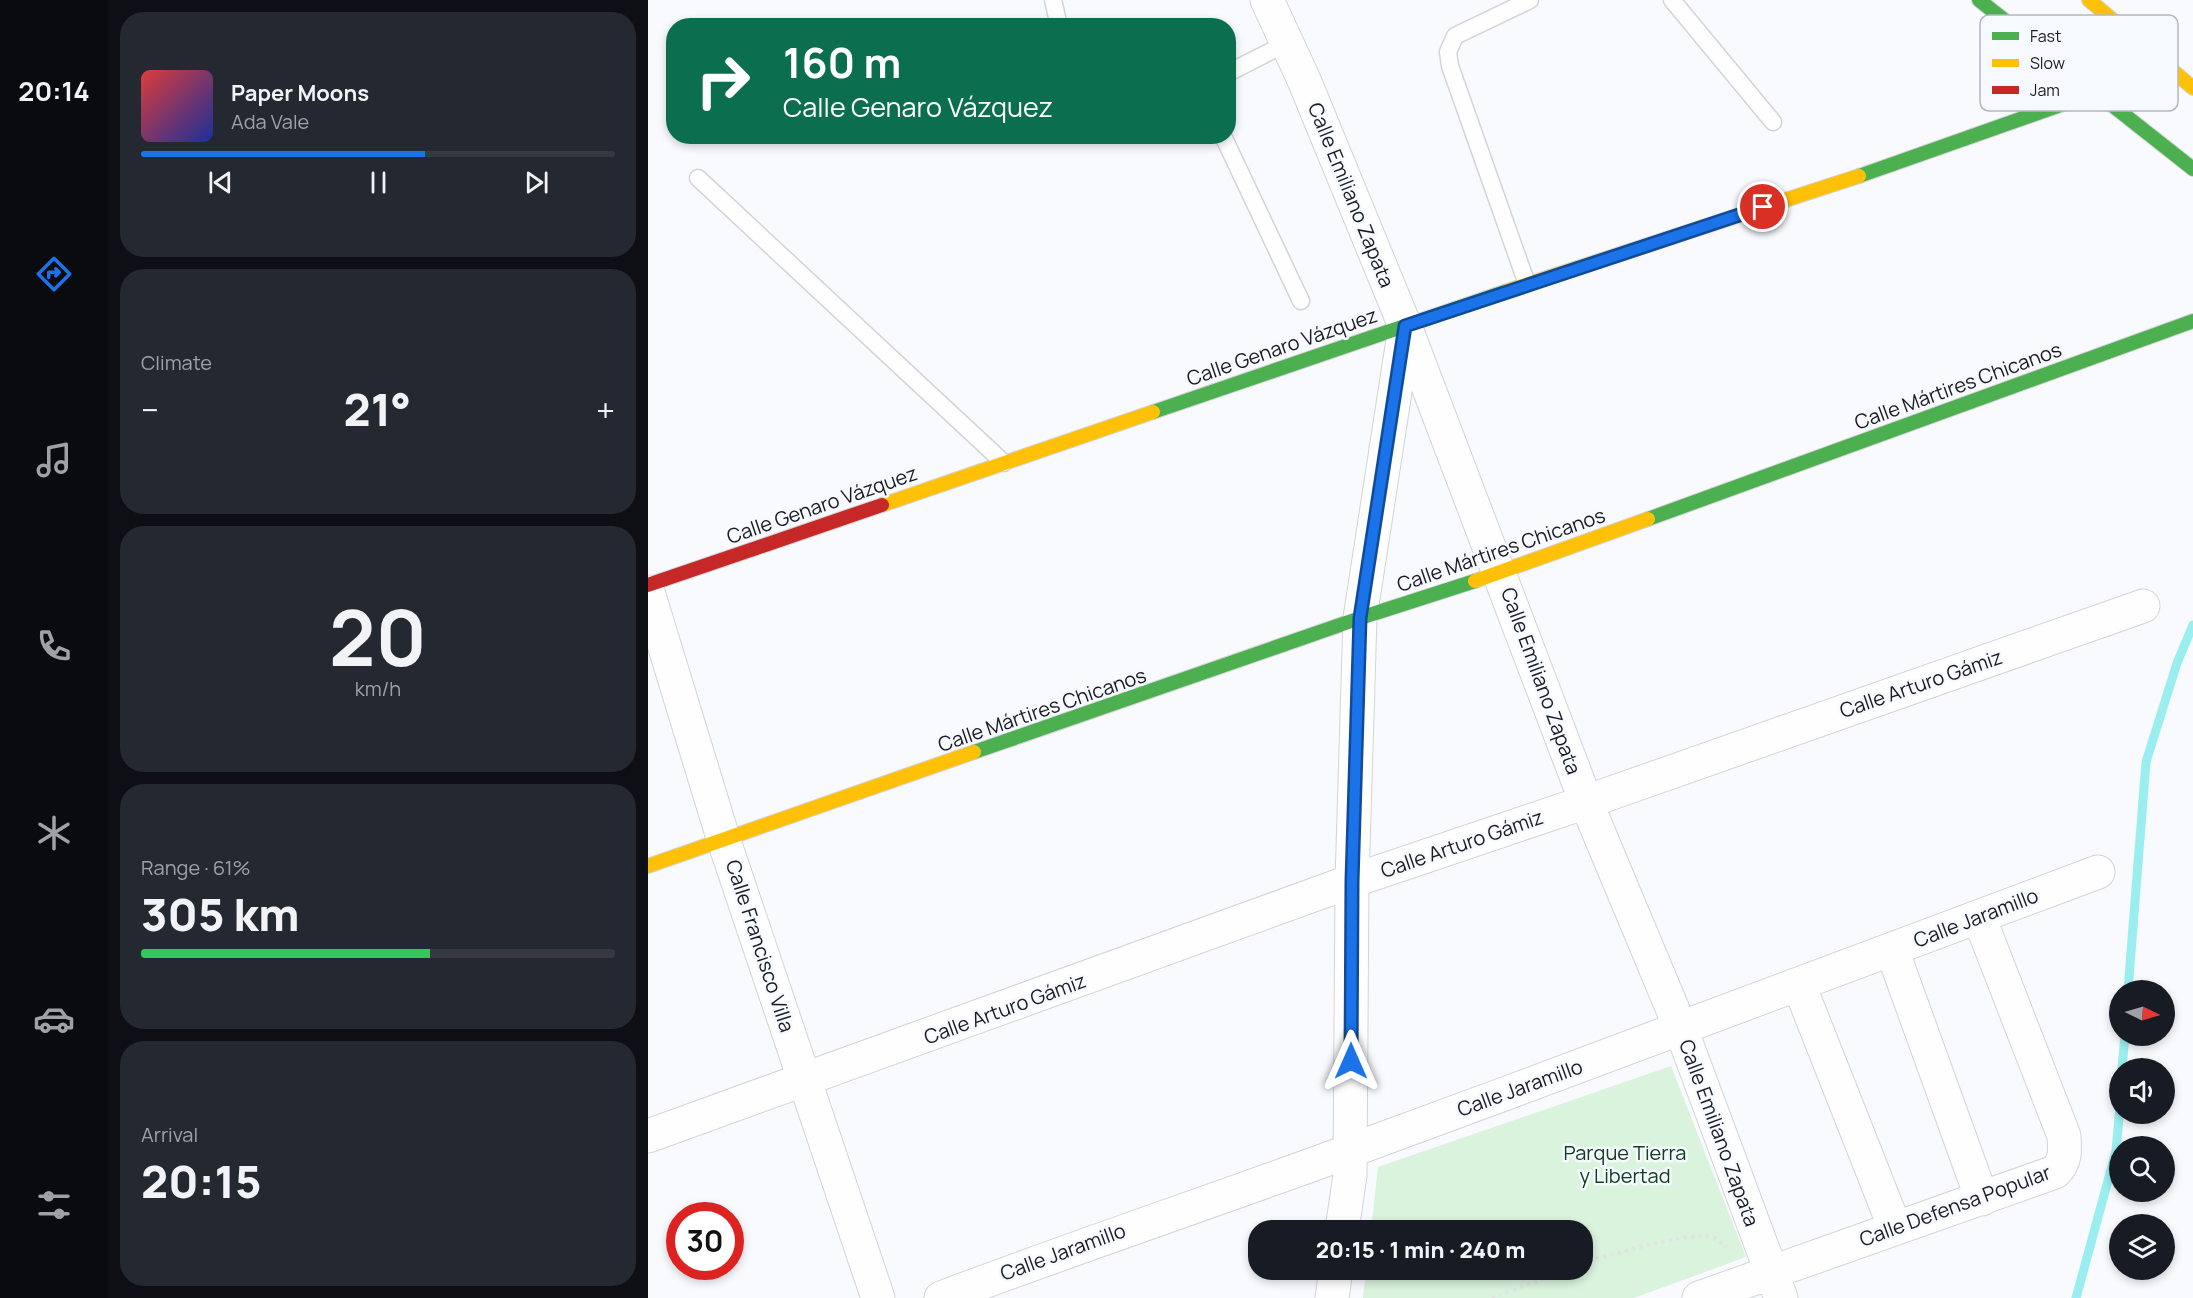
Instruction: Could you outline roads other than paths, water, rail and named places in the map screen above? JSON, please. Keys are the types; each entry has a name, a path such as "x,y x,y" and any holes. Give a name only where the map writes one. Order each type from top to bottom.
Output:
{"street":[{"name":"Calle Emiliano Zapata","path":"1267,0 1405,326 1586,802 1681,1029 1776,1286"},
{"path":"1980,0 1999,15"},
{"path":"2088,0 2106,15"},
{"path":"2178,75 2193,88"},
{"name":"Calle Genaro Vázquez","path":"648,585 1527,284 1828,187 2046,111"},
{"path":"2120,111 2193,169"},
{"name":"Calle Mártires Chicanos","path":"648,866 1360,618 1500,573 2193,321"},
{"path":"1343,1220 1350,1151 1352,881 1360,618 1405,326"},
{"name":"Calle Francisco Villa","path":"648,592 724,841 879,1298"},
{"name":"Calle Arturo Gámiz","path":"648,1137 1352,881 1586,802 2143,606"},
{"name":"Calle Jaramillo","path":"941,1298 1091,1241 1350,1151 2098,872"},
{"name":"Calle Defensa Popular","path":"1699,1298 1776,1286 1895,1228 2055,1172 2061,1166 2065,1152 2064,1136 1979,916"},
{"path":"1892,950 1982,1199"},
{"path":"1799,985 1895,1228"},
{"path":"1332,1298 1334,1280"}],"lane":[{"path":"1053,0 1057,18"},
{"path":"1527,284 1450,66 1448,52 1455,36 1530,0"},
{"path":"1672,0 1773,122"},
{"path":"1236,69 1287,44"},
{"path":"1227,144 1301,301"},
{"path":"698,177 1004,463"}],"waterway":[{"path":"2129,980 2146,762 2177,663 2193,625"},
{"path":"2123,1058 2124,1046"},
{"path":"2076,1298 2116,1151 2118,1124"}],"park label":[{"name":"Parque Tierra y Libertad","path":"1625,1164"}]}
